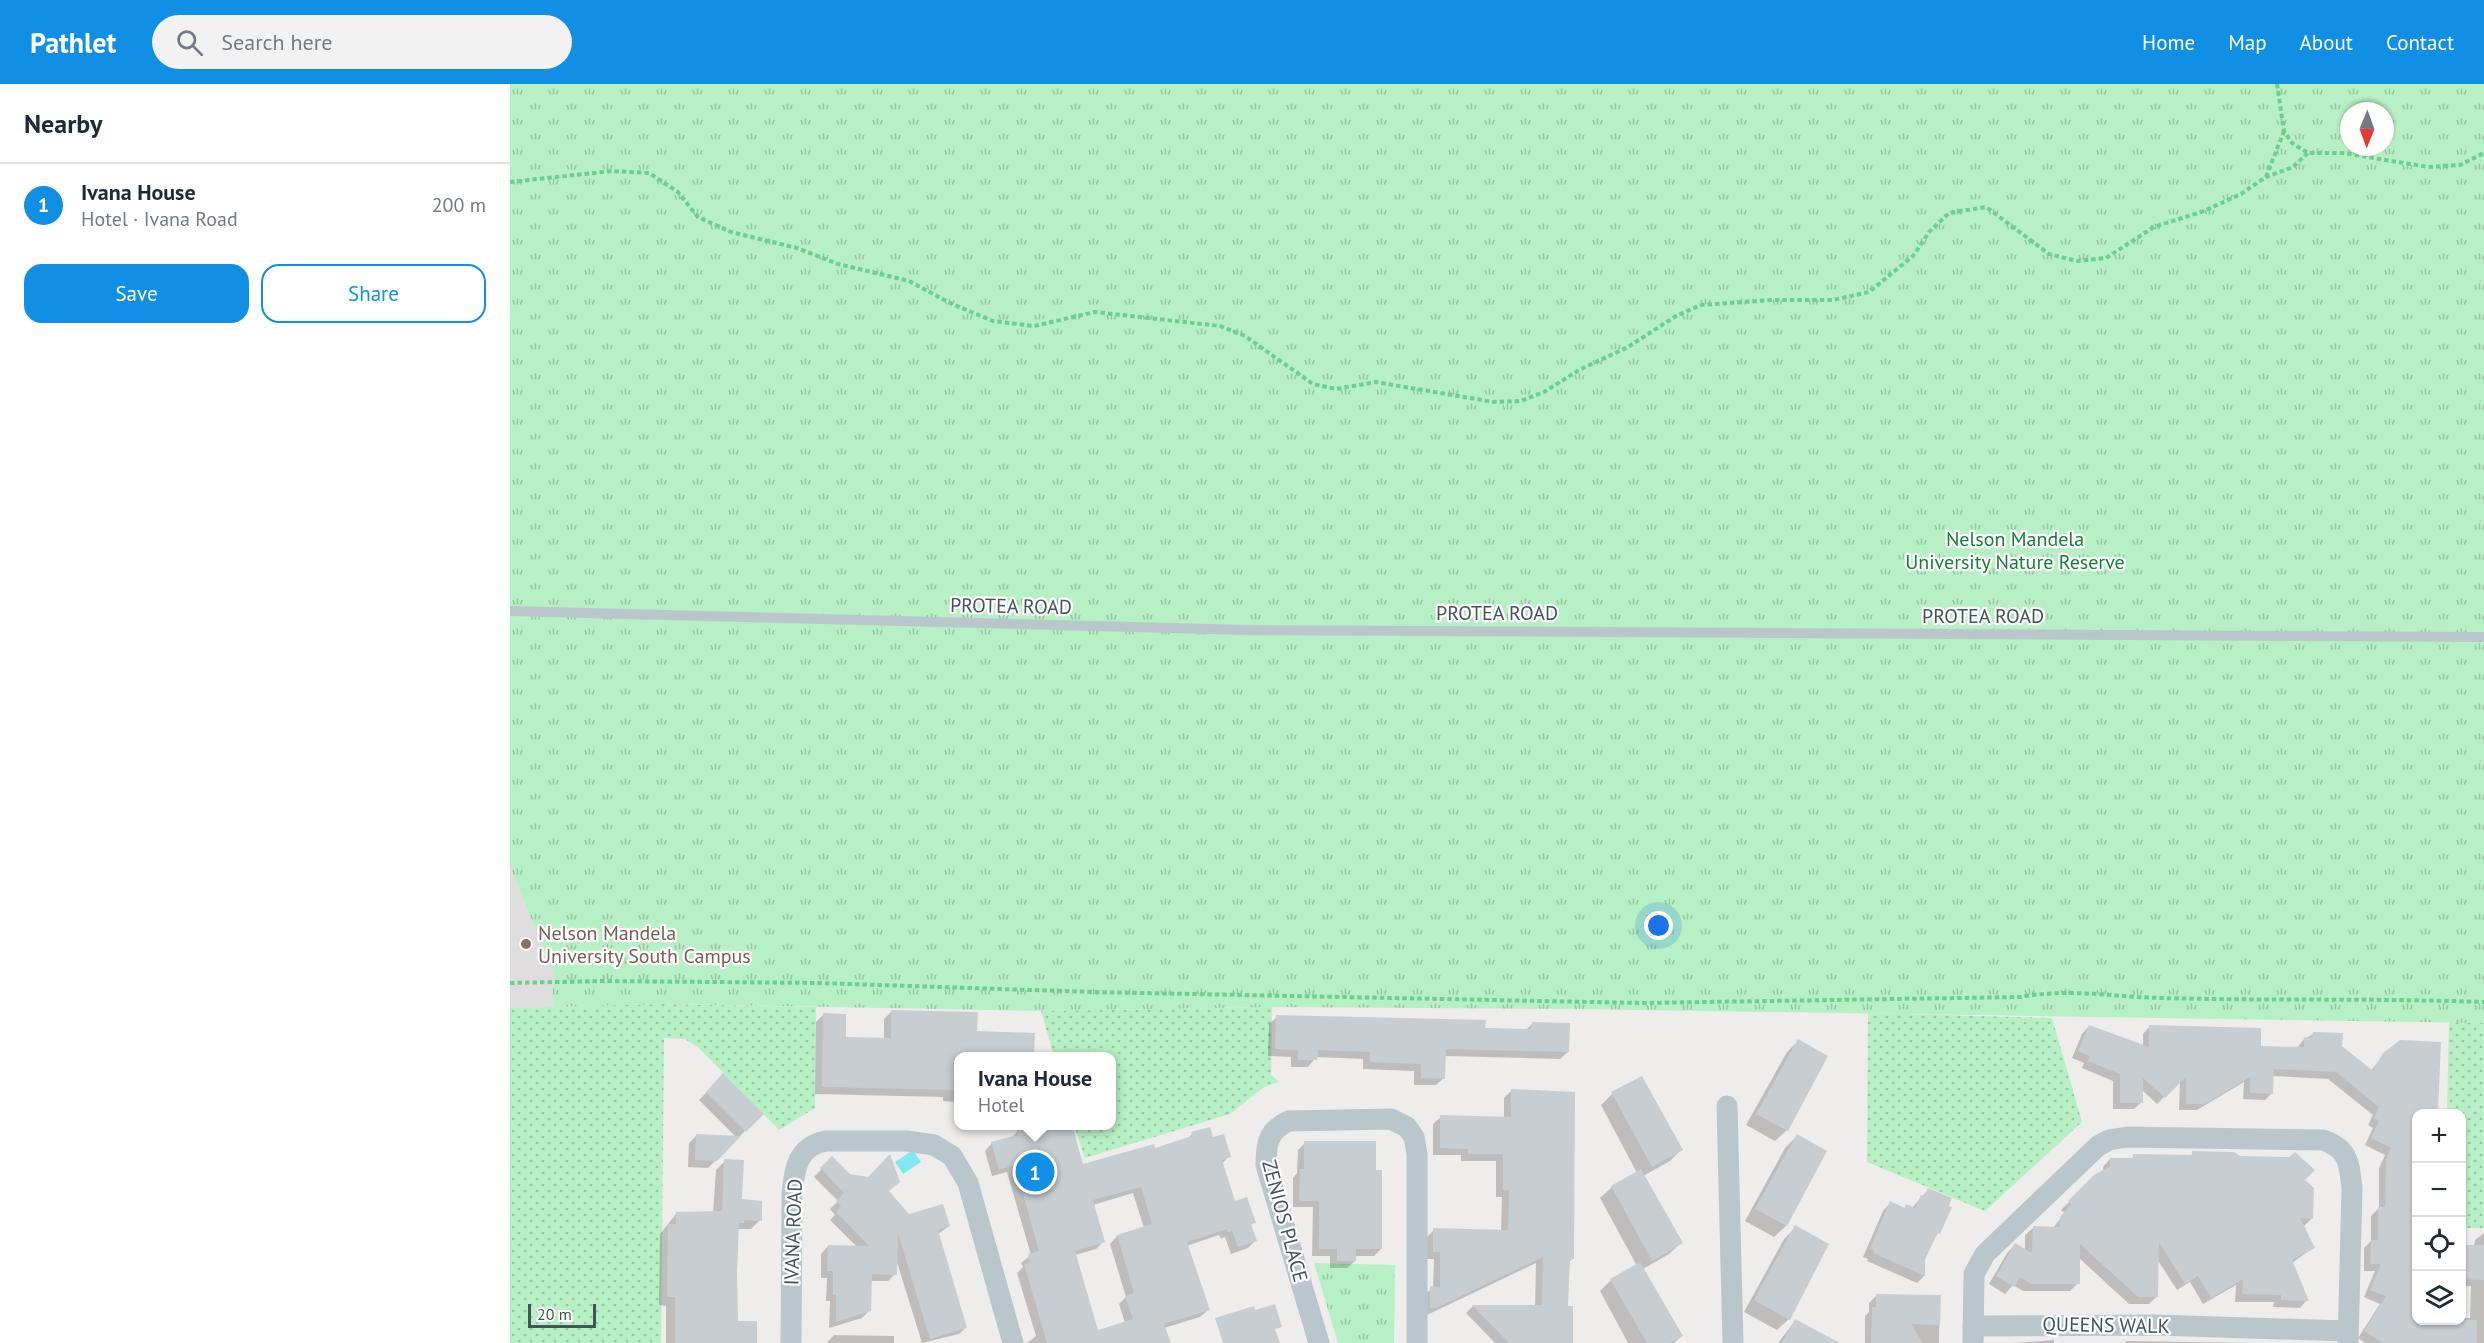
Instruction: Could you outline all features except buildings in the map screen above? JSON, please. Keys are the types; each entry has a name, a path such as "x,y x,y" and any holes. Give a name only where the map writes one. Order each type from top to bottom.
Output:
{"street":[{"path":"1727,1106 1733,1343"},
{"name":"ZENIOS PLACE","path":"1319,1343 1266,1165 1268,1138 1277,1126 1289,1121 1391,1119 1407,1127 1414,1137 1417,1154 1417,1343"},
{"path":"1973,1335 1974,1274 1977,1264 2080,1162 2109,1140 2127,1137 2323,1140 2336,1144 2344,1153 2352,1188 2348,1337"},
{"name":"IVANA ROAD","path":"791,1343 792,1195 794,1174 802,1153 815,1143 826,1141 907,1141 934,1145 952,1156 962,1169 1013,1343"},
{"name":"QUEENS WALK","path":"1973,1335 1999,1324 2167,1326 2348,1337"}],"lane":[{"name":"PROTEA ROAD","path":"510,611 1247,630 2484,638"}],"path":[{"path":"2277,84 2284,131 2292,142 2308,153 2344,153 2428,167 2460,165 2484,153"},
{"path":"2266,177 2284,131"},
{"path":"510,182 612,171 649,172 678,192 698,217 731,232 797,248 838,264 909,281 952,304 993,321 1034,326 1095,312 1220,326 1245,336 1313,384 1336,389 1362,383 1403,385 1493,402 1521,401 1544,392 1579,370 1628,346 1676,316 1701,304 1771,300 1833,300 1869,292 1913,256 1930,231 1949,213 1986,207 2049,254 2077,261 2106,258 2154,227 2204,211 2241,194 2266,177 2293,167 2308,153"},
{"path":"510,983 605,981 818,983 1104,992 1642,1003 2021,997 2043,993 2161,998 2398,999 2484,1002"}],"shaded area":[{"name":"Nelson Mandela University South Campus","path":"510,867 553,972 553,1007 510,1008"}],"green space":[{"name":"Nelson Mandela University Nature Reserve","path":"510,84 2484,84 2484,1023 1577,1009 1272,1007 1041,1011 663,1004 553,1007 553,972 510,867"},
{"path":"663,1004 816,1007 815,1108 779,1130 699,1048 685,1039 664,1038 661,1343 510,1343 510,1008"},
{"path":"1272,1007 1271,1075 1279,1082 1264,1087 1230,1114 1085,1158 1075,1130 1116,1130 1116,1052 1053,1052 1041,1011"},
{"path":"1868,1013 2052,1018 2082,1122 1985,1211 1867,1162"},
{"path":"2449,1022 2484,1023 2484,1228 2466,1228 2466,1109 2447,1109"},
{"path":"1314,1263 1395,1265 1394,1343 1338,1343"}],"water":[{"path":"913,1150 921,1162 903,1174 895,1162"}],"place":[{"name":"Nelson Mandela University South Campus","path":"526,944"},
{"name":"Ivana House","path":"1035,1172"}]}
